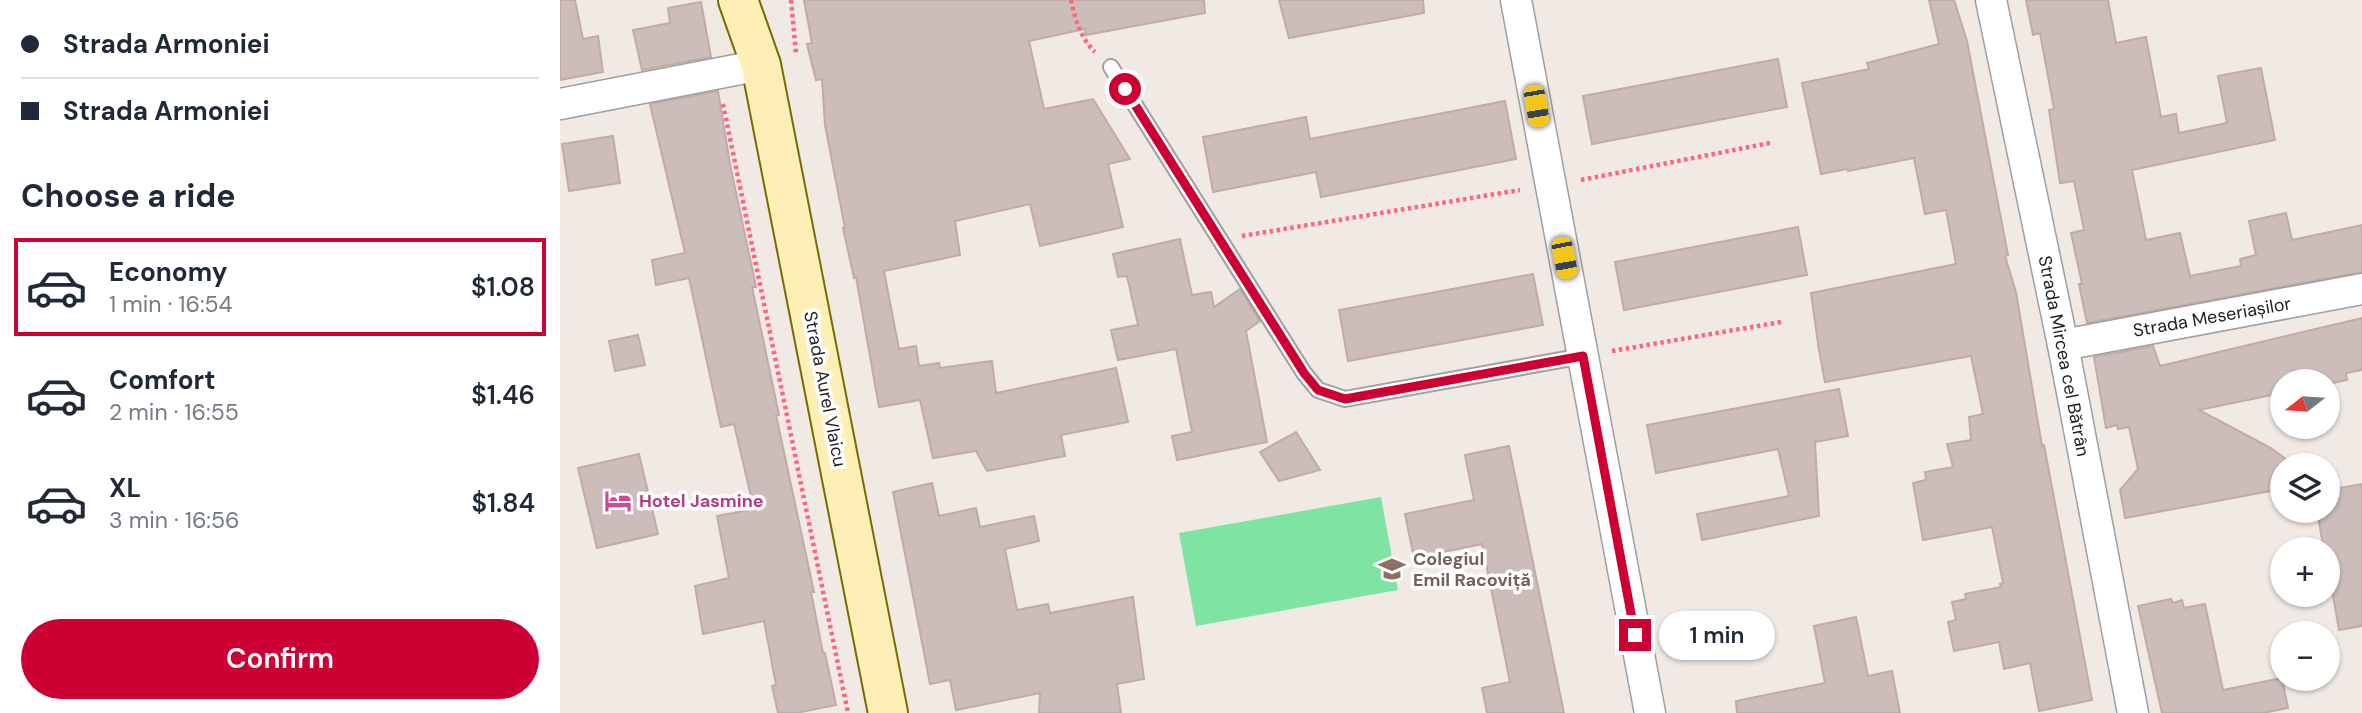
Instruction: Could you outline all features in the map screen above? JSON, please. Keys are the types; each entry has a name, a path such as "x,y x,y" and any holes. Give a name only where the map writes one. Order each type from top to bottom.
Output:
{"main road":[{"name":"Strada Aurel Vlaicu","path":"738,0 761,65 888,713"},
{"name":"Strada Aurel Vlaicu","path":"761,65 763,0"}],"street":[{"path":"1516,0 1650,713"},
{"name":"Strada Mircea cel Bătrân","path":"1992,0 2063,345 2133,713"},
{"path":"560,104 761,65"},
{"name":"Strada Meseriașilor","path":"2063,345 2362,289"}],"lane":[{"path":"1111,67 1304,373 1318,390 1345,399 1583,356"}],"path":[{"path":"1072,0 1074,16 1087,45 1111,67"},
{"path":"717,75 848,713"},
{"path":"1221,240 1551,185 1770,143"},
{"path":"1583,356 1781,322"}],"green space":[{"path":"1381,497 1398,590 1196,626 1179,533"}],"building":[{"path":"560,0 575,0 583,39 598,36 603,72 560,80"},
{"path":"804,0 1204,0 1205,13 1086,35 1085,29 1029,41 1044,109 1093,99 1130,159 1108,164 1123,227 1040,246 1030,204 955,221 960,255 884,271 899,349 916,346 919,366 939,363 940,368 992,361 996,393 1116,368 1128,422 1061,435 1065,456 987,471 976,451 933,458 920,400 879,407 825,125 822,79 816,80 807,44 812,43"},
{"path":"1279,0 1423,0 1424,13 1289,38"},
{"path":"1929,0 1954,0 1967,41 2008,255 2005,256 2016,292 2042,446 2044,445 2092,700 2039,711 2030,663 2004,669 1999,642 1954,651 1948,622 1956,620 1952,602 1966,599 1965,594 2001,587 2000,584 2003,583 1992,527 1923,540 1913,483 1926,480 1925,472 1953,467 1947,444 1971,440 1969,417 1983,414 1971,356 1825,382 1819,350 1811,293 1956,264 1946,210 1925,214 1914,158 1821,174 1802,83 1869,69 1867,63 1939,44"},
{"path":"2026,0 2108,0 2116,43 2146,37 2161,117 2176,114 2179,133 2227,123 2218,76 2261,68 2275,140 2132,170 2146,240 2180,233 2190,276 2241,266 2240,259 2256,255 2249,221 2286,213 2292,240 2362,225 2362,272 2087,323 2071,233 2084,230 2074,181 2060,183 2049,110 2054,109 2040,33 2033,35"},
{"path":"701,2 711,57 642,70 633,30 670,23 668,8"},
{"path":"1778,59 1787,107 1592,144 1583,96"},
{"path":"718,91 730,164 756,287 752,287 779,415 776,415 814,592 811,592 823,653 836,705 796,713 778,713 772,686 776,685 764,621 703,634 695,586 729,578 717,516 754,509 734,424 721,427 689,278 656,285 652,260 685,253 650,104"},
{"path":"1505,101 1516,159 1321,197 1316,172 1213,192 1203,137 1306,117 1310,139"},
{"path":"613,136 620,183 569,191 562,144"},
{"path":"1798,227 1807,275 1624,310 1615,262"},
{"path":"1180,239 1192,295 1211,292 1214,307 1240,289 1260,321 1246,331 1267,442 1177,460 1172,436 1192,432 1176,349 1118,360 1111,330 1138,325 1127,276 1118,277 1113,254"},
{"path":"1533,274 1543,325 1348,361 1339,310"},
{"path":"2362,318 2362,370 2346,373 2347,380 2340,381 2340,369 2270,369 2270,395 2199,410 2278,453 2270,453 2270,491 2125,518 2120,490 2138,469 2129,427 2118,429 2117,425 2106,428 2094,357 2153,346 2160,366"},
{"path":"638,335 645,365 615,371 609,341"},
{"path":"1839,389 1848,436 1815,442 1819,516 1702,540 1697,514 1789,496 1778,449 1656,473 1647,425"},
{"path":"1296,432 1320,470 1279,481 1260,452"},
{"name":"Colegiul Emil Racoviță","path":"1509,446 1564,713 1487,713 1482,688 1510,682 1482,544 1414,558 1405,514 1474,500 1465,455"},
{"name":"Hotel Jasmine","path":"639,454 658,534 597,548 578,468"},
{"path":"932,483 939,516 976,508 980,527 1034,516 1039,541 1005,549 1017,610 1048,604 1050,613 1133,597 1144,679 1117,684 1121,713 1039,713 1040,693 956,710 950,680 930,684 893,492"},
{"path":"2362,484 2362,626 2340,630 2335,607 2340,607 2340,537 2322,537 2319,523 2340,523 2340,488"},
{"path":"2171,599 2173,603 2182,600 2184,608 2205,604 2223,690 2270,680 2270,691 2285,691 2288,708 2263,713 2162,713 2138,606"},
{"path":"1856,617 1868,676 1892,671 1900,713 1737,713 1736,701 1825,683 1814,626"}],"place":[{"name":"Hotel Jasmine","path":"618,501"},
{"name":"Colegiul Emil Racoviță","path":"1392,569"}],"route":[{"path":"1125,89 1304,373 1318,390 1345,399 1583,356 1635,635"}]}
